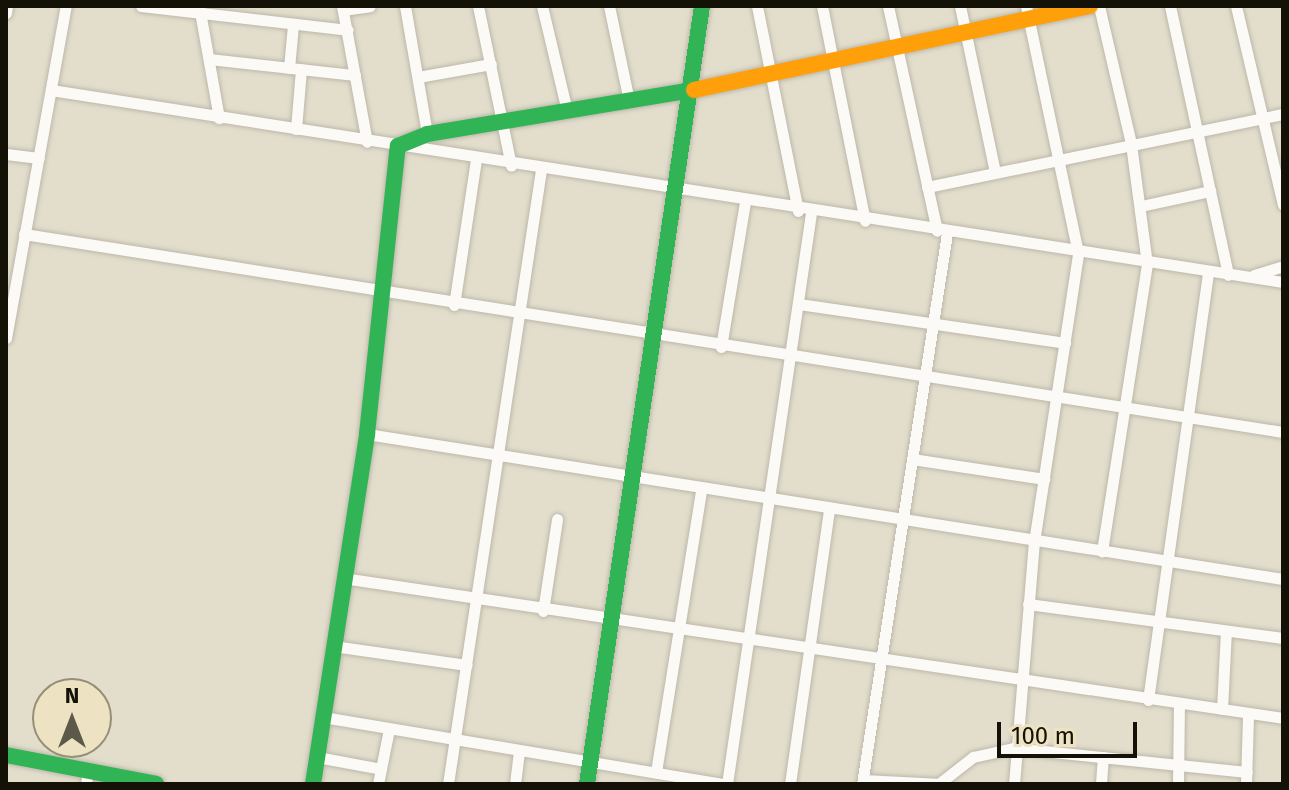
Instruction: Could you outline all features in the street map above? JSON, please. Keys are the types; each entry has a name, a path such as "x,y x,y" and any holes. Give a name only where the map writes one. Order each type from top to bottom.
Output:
{"street":[{"path":"6,13 7,6"},
{"path":"6,338 66,6"},
{"path":"141,6 348,30"},
{"path":"367,142 343,8 370,6"},
{"path":"405,6 427,134"},
{"path":"478,6 511,166"},
{"path":"542,6 567,111"},
{"path":"609,6 629,101"},
{"path":"587,784 630,481 654,338 672,192 702,6"},
{"path":"757,6 798,211"},
{"path":"822,6 865,221"},
{"path":"888,6 927,187 942,232 925,379 862,782 941,783 973,757 1014,748 1103,757 1246,778 1248,715"},
{"path":"960,6 995,172"},
{"path":"398,146 427,134 688,91 966,33 1028,13 1090,6"},
{"path":"1099,6 1131,144 1147,264 1127,409 1102,551"},
{"path":"1170,6 1228,275"},
{"path":"1236,6 1283,205"},
{"path":"200,11 219,118"},
{"path":"1014,784 1019,681 1034,542 1078,253 1063,157 1028,13"},
{"path":"293,25 296,129"},
{"path":"209,59 355,75"},
{"path":"418,77 491,64"},
{"path":"51,90 672,192 1283,282"},
{"path":"927,187 1283,114"},
{"path":"313,784 367,434 398,146"},
{"path":"6,154 39,158"},
{"path":"454,305 476,160"},
{"path":"448,784 522,317 541,170"},
{"path":"1141,206 1210,191"},
{"path":"721,347 745,202"},
{"path":"323,717 660,776 726,784 811,213"},
{"path":"24,234 654,338 1283,432"},
{"path":"1249,277 1283,266"},
{"path":"1148,700 1208,272"},
{"path":"799,304 1065,343"},
{"path":"367,434 630,481 1283,579"},
{"path":"912,459 1044,479"},
{"path":"660,776 701,492"},
{"path":"790,784 812,651 829,511"},
{"path":"543,611 557,519"},
{"path":"343,578 609,623 881,663 1248,715 1283,716"},
{"path":"1028,604 1283,638"},
{"path":"1222,709 1226,631"},
{"path":"333,646 467,665"},
{"path":"1178,784 1179,705"},
{"path":"378,784 389,729"},
{"path":"515,784 519,750"},
{"path":"6,755 87,778 145,783"},
{"path":"317,757 381,769"},
{"path":"1101,784 1103,757"}],"traffic: fast":[{"path":"587,784 702,6"},
{"path":"313,784 367,434 398,146 427,134 694,90"},
{"path":"6,755 156,784"}],"traffic: slow":[{"path":"694,90 1090,6"}]}
